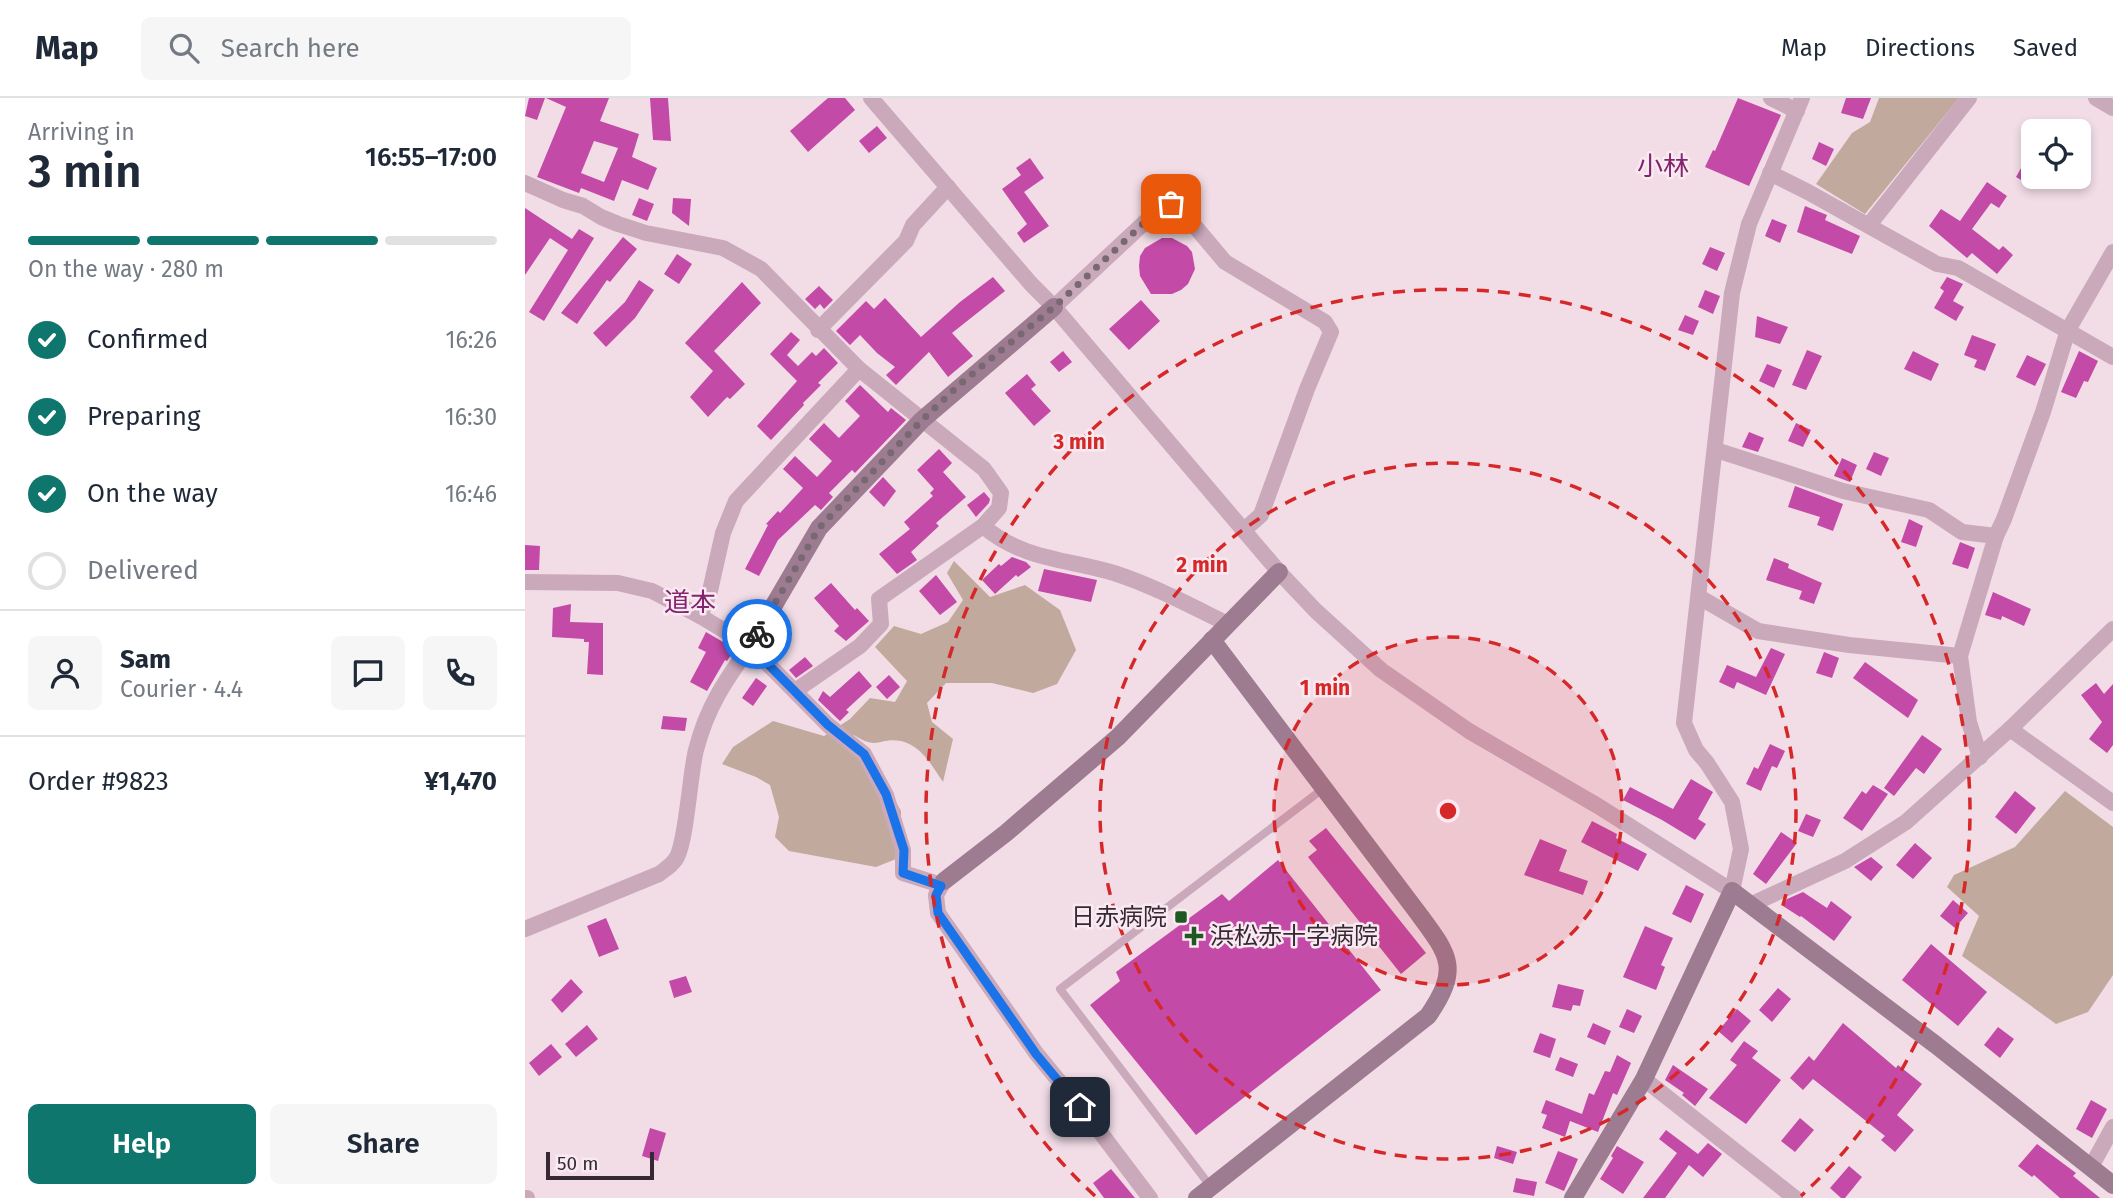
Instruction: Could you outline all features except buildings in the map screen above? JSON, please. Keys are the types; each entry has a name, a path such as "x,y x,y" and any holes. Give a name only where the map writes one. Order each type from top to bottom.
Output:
{"street":[{"path":"871,98 1031,284 1054,307 1279,572 1316,611 1381,670 1469,731 1653,840 1732,891 1936,1045 2113,1185"},
{"path":"1573,1198 1644,1079 1732,891 1741,849 1732,802 1707,762 1696,750 1684,723 1732,293 1749,224 1799,104 1771,98"},
{"path":"1869,225 1969,98"},
{"path":"1770,173 1937,264 1958,268 2113,357"},
{"path":"525,183 627,227 723,248 761,269 859,369 984,470 997,485 1001,493 999,508 983,526 879,599 881,624 860,646 795,691"},
{"path":"818,330 906,241 913,225 949,187"},
{"path":"525,929 659,874 676,859 682,847 695,751 719,689 750,646 819,528 959,385 1054,307 1160,208 1171,204 1187,217 1225,262 1325,322 1331,332 1261,515 1244,530"},
{"path":"1980,757 1969,722 1960,656 1967,625 1996,536 2043,412 2068,330 2113,252"},
{"path":"700,616 710,590 723,533 736,501 859,369"},
{"path":"1716,450 1843,491 1929,510 1962,532 1996,536"},
{"path":"983,526 995,536 1025,552 1112,572 1146,584 1228,624"},
{"path":"1150,1198 1036,1054 938,913 936,895 942,883 1006,833 1118,737 1279,572"},
{"path":"525,582 618,583 652,592 700,616 750,646 828,725 864,754 886,794 904,850 903,873 942,883"},
{"path":"1699,597 1758,631 1849,645 1960,656"},
{"path":"1750,905 1845,861 1906,822 1980,757 2113,629"},
{"path":"1204,1193 1428,1016 1445,989 1448,965 1445,950 1212,640"},
{"path":"2010,729 2113,803"},
{"path":"1644,1079 1795,1198"},
{"path":"2091,1167 2113,1126"}],"lane":[{"path":"1204,1193 1060,989 1324,789"}],"shaded area":[{"path":"1879,98 1959,98 1865,214 1816,184 1852,133 1870,122"},
{"path":"954,561 990,597 1025,585 1060,610 1076,650 1057,684 1033,693 992,683 946,683 927,703 932,722 953,739 943,782 926,757 915,747 901,741 874,743 854,735 847,741 883,779 901,811 901,857 876,867 789,851 775,837 779,817 770,785 722,764 733,747 773,721 824,736 850,719 870,698 895,702 907,681 875,647 894,626 921,634 948,622 963,600 947,573"},
{"path":"2065,791 2113,827 2113,975 2088,1012 2056,1024 1962,956 1979,916 1947,887 1954,875 2015,847"}],"way so far":[{"path":"757,634 819,528 922,420 959,385 1054,307 1160,208 1171,204"}],"place":[{"name":"日赤病院","path":"1181,917"},
{"name":"浜松赤十字病院","path":"1194,936"}],"district":[{"name":"小林","path":"1663,166"},
{"name":"道本","path":"690,602"}],"route":[{"path":"757,634 750,646 828,725 864,754 886,794 904,850 903,873 941,886 936,895 938,913 1036,1054 1080,1107"}]}
